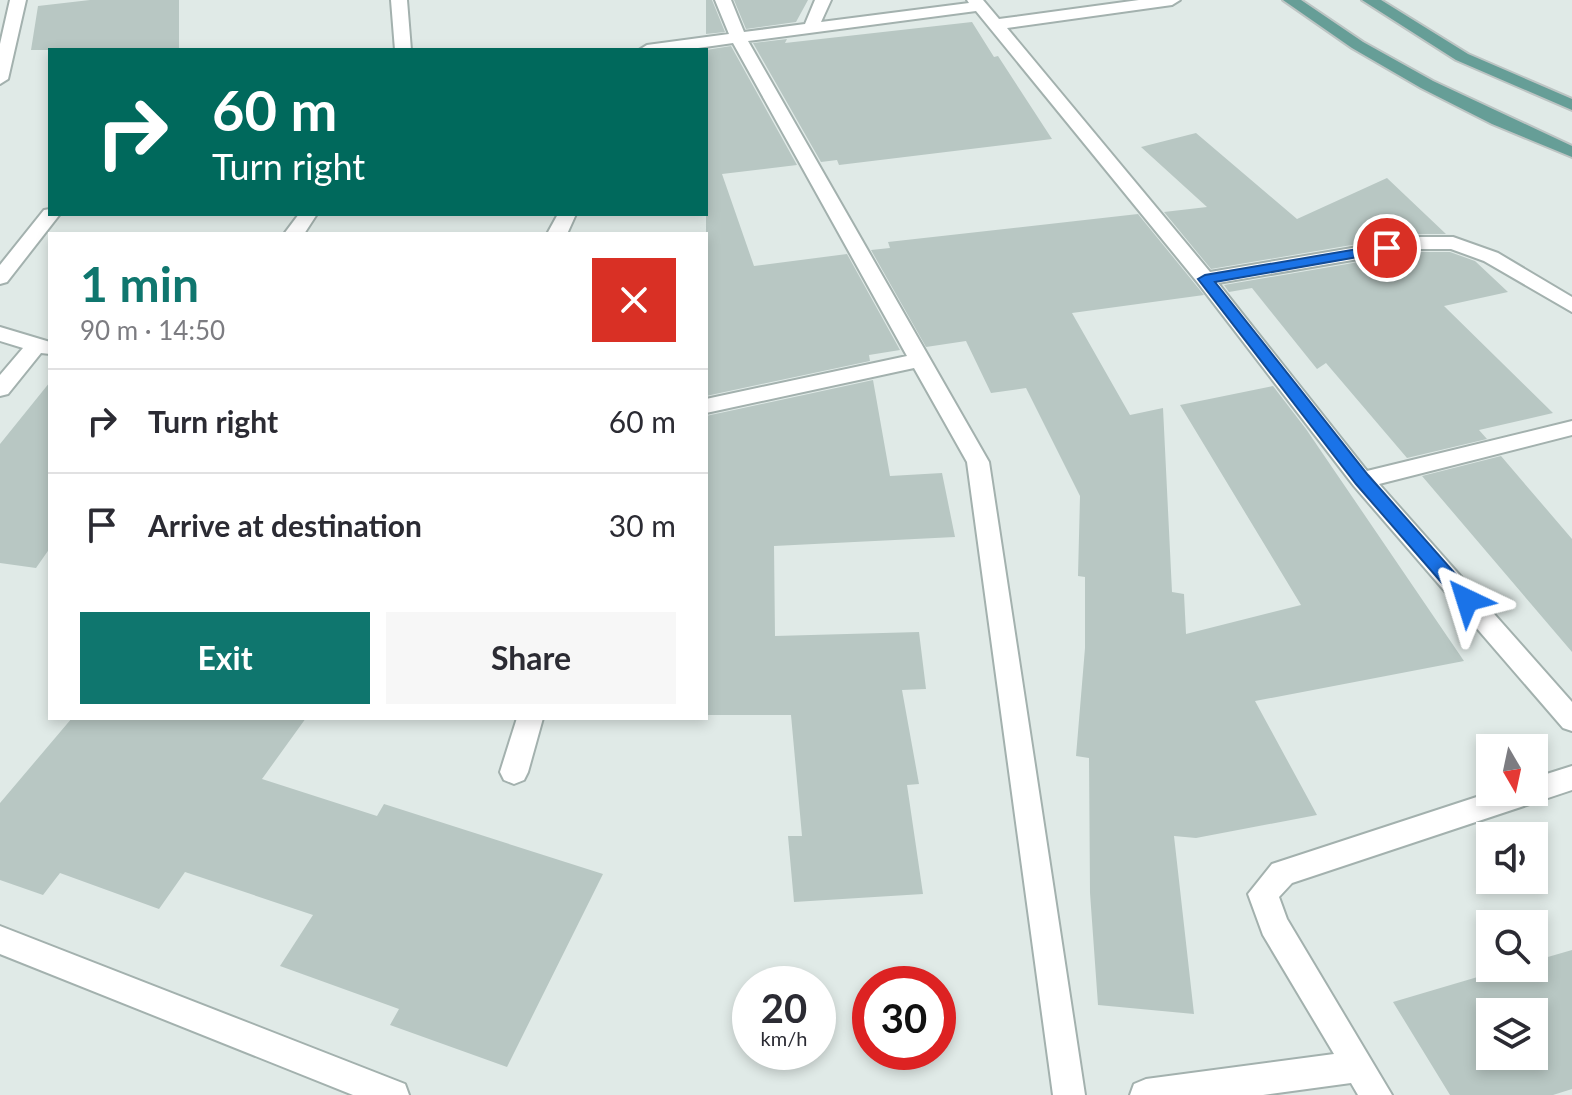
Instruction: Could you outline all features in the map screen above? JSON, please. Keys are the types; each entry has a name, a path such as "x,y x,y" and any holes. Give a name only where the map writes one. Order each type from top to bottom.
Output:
{"main road":[{"path":"1291,0 1393,67 1493,119 1572,152"},
{"path":"1370,0 1462,57 1572,105"}],"street":[{"path":"0,79 18,0"},
{"path":"399,0 403,48"},
{"path":"723,0 739,40 978,462 1069,1095"},
{"path":"810,30 823,0"},
{"path":"994,25 1172,0"},
{"path":"667,48 810,30 977,3 1205,279 1362,480 1572,720"},
{"path":"0,278 49,216"},
{"path":"1205,279 1417,243 1453,243 1491,257 1572,306"},
{"path":"0,334 43,347 0,389"},
{"path":"708,406 919,360"},
{"path":"1362,480 1572,428"},
{"path":"514,772 529,720"},
{"path":"1548,786 1572,778"},
{"path":"1376,1095 1274,925 1263,894 1282,873 1485,806"},
{"path":"0,940 393,1095"},
{"path":"1146,1095 1359,1066"}],"building":[{"path":"90,0 179,0 179,48 31,50 38,6"},
{"path":"706,0 712,0 725,32 706,34"},
{"path":"734,0 808,0 796,22 746,29"},
{"path":"972,22 1052,139 839,165 837,160 821,162 753,43 787,39 785,43"},
{"path":"731,46 797,165 722,174 754,266 847,254 900,350 869,355 870,361 708,396 708,50"},
{"path":"1196,133 1297,219 1387,178 1446,234 1416,234 1211,269 1164,212 1207,207 1141,147"},
{"path":"1138,214 1204,295 1072,313 1130,415 1163,408 1172,592 1184,594 1186,634 1301,605 1180,405 1273,386 1306,429 1464,661 1255,701 1317,815 1196,838 1174,836 1194,1014 1098,1005 1090,893 1089,758 1076,756 1085,648 1085,577 1078,576 1080,496 1026,388 991,393 966,341 926,347 871,250 890,248 888,242"},
{"path":"1417,252 1450,252 1475,261 1508,292 1444,306 1553,413 1479,430 1487,439 1407,458 1326,363 1317,369 1252,288 1229,292 1224,285"},
{"path":"873,380 890,476 942,473 955,537 774,546 775,636 919,632 926,689 902,690 919,784 907,785 923,894 794,902 788,836 802,836 791,715 708,715 708,416"},
{"path":"48,384 48,551 36,568 0,563 0,444"},
{"path":"1501,456 1572,539 1572,652 1422,476"},
{"path":"70,720 305,720 262,779 377,816 384,804 603,874 507,1067 390,1025 399,1009 280,966 313,915 185,872 159,909 60,873 43,895 0,880 0,803"},
{"path":"1572,950 1572,1089 1553,1095 1450,1095 1393,1002 1476,977 1476,982 1548,982 1548,957"}],"route":[{"path":"1387,248 1205,279 1362,480 1467,600"}]}
